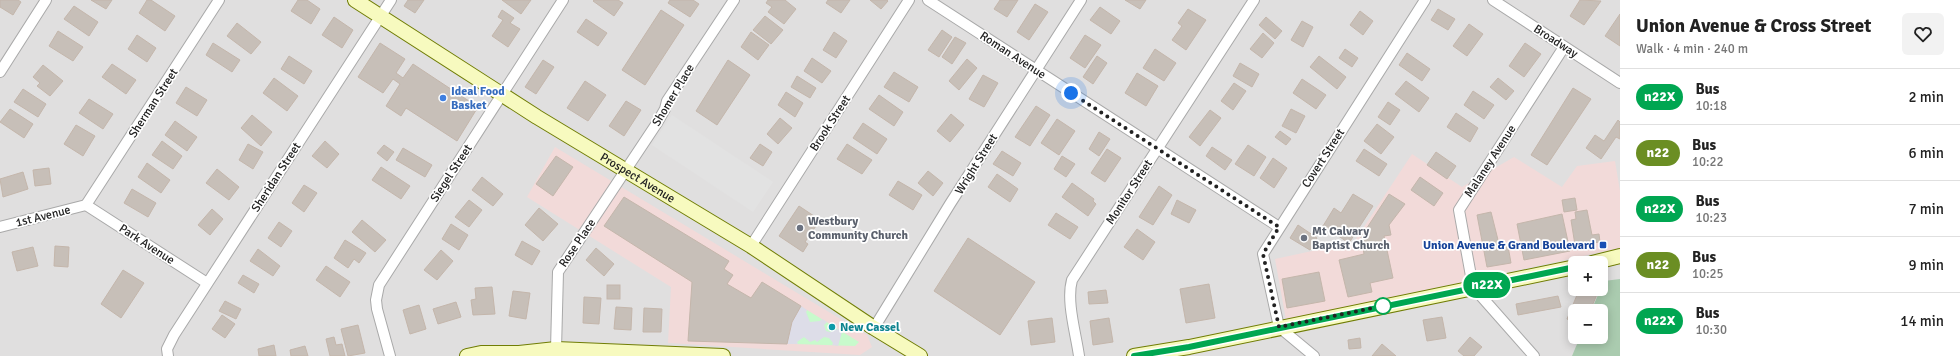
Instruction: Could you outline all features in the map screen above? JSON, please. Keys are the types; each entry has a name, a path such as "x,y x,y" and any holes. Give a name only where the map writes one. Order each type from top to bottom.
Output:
{"main road":[{"name":"Prospect Avenue","path":"355,0 502,95 751,246 874,328 920,356"},
{"path":"1608,259 1620,256"},
{"path":"1134,356 1185,351 1279,327 1568,268"},
{"path":"466,356 481,354 520,354 556,349 723,356"}],"street":[{"path":"0,72 46,0"},
{"name":"Sherman Street","path":"86,205 219,0"},
{"name":"Sheridan Street","path":"168,356 167,349 174,335 391,0"},
{"name":"Siegel Street","path":"390,356 377,309 376,300 379,285 563,0"},
{"name":"Shomer Place","path":"626,170 659,119 667,101 734,0"},
{"name":"Brook Street","path":"751,246 909,0"},
{"name":"Roman Avenue","path":"928,0 1279,227"},
{"name":"Wright Street","path":"874,328 1081,0"},
{"name":"Monitor Street","path":"1079,356 1070,299 1069,288 1072,280 1254,0"},
{"name":"Covert Street","path":"1279,327 1263,254 1425,0"},
{"name":"Broadway","path":"1493,0 1620,83"},
{"name":"Malaney Avenue","path":"1473,287 1459,210 1564,47"},
{"name":"Rose Place","path":"556,349 556,285 558,272 626,170"},
{"name":"1st Avenue","path":"0,227 86,205"},
{"name":"Park Avenue","path":"86,205 207,283"},
{"path":"1473,287 1534,356"},
{"path":"1279,327 1314,356"}],"shaded area":[{"path":"0,0 1620,0 1620,356 0,356"},
{"path":"672,115 773,182 753,212 652,145"},
{"path":"555,147 867,335 872,347 860,355 668,343 671,287 527,197"},
{"path":"1412,154 1462,187 1514,157 1562,187 1577,166 1615,161 1620,191 1620,248 1583,256 1568,256 1568,259 1286,320 1275,259 1354,242"},
{"path":"801,306 807,310 806,312 810,322 820,321 822,319 827,322 824,325 826,331 830,332 838,329 842,332 838,346 832,345 833,343 829,338 824,337 817,342 815,340 810,342 804,337 797,342 798,344 787,344 792,322"}],"green space":[{"path":"1620,279 1620,356 1572,356 1577,344 1608,344 1608,304 1594,304 1598,296 1608,296 1608,280"},
{"path":"807,310 859,342 855,346 795,344 799,324"}],"building":[{"path":"0,0 18,0 21,2 13,15 0,7"},
{"path":"91,0 112,0 106,9"},
{"path":"147,0 151,0 175,16 165,31 139,13"},
{"path":"298,0 307,0 320,9 311,24 291,11"},
{"path":"408,0 424,0 415,13 404,6"},
{"path":"502,0 531,0 521,14"},
{"path":"618,0 623,3 614,16 593,1"},
{"path":"670,0 693,0 699,4 690,17 668,3"},
{"path":"768,0 785,0 796,9 784,24 768,12 772,7 766,3"},
{"path":"828,0 850,0 841,13 826,3"},
{"path":"870,0 887,0 888,1 881,9"},
{"path":"1000,0 1018,0 1007,17 994,9"},
{"path":"1125,0 1146,0 1140,9"},
{"path":"1580,0 1601,1 1584,25 1570,16"},
{"path":"1035,4 1048,12 1029,40 1017,32"},
{"path":"74,6 98,22 89,36 64,19"},
{"path":"1100,7 1120,21 1111,34 1090,20"},
{"path":"1188,9 1206,20 1186,50 1172,40 1182,26 1178,23"},
{"path":"1438,9 1455,19 1448,30 1431,20"},
{"path":"502,10 514,18 510,23 520,29 508,47 492,36 503,20 498,17"},
{"path":"661,10 684,25 645,85 622,70"},
{"path":"1360,11 1373,21 1363,35 1350,25"},
{"path":"1620,14 1620,46 1605,36"},
{"path":"765,16 783,30 771,44 753,30"},
{"path":"334,17 353,30 342,48 322,35"},
{"path":"1266,17 1282,31 1275,39 1259,25"},
{"path":"586,19 607,33 598,46 577,32"},
{"path":"1302,21 1313,27 1303,47 1291,40"},
{"path":"237,23 261,42 251,54 227,36"},
{"path":"1469,24 1483,34 1467,56 1453,46"},
{"path":"942,30 952,37 939,57 928,50"},
{"path":"58,31 83,47 73,61 49,46"},
{"path":"751,32 769,45 758,60 741,47"},
{"path":"834,32 847,41 836,58 823,50"},
{"path":"1263,33 1274,43 1262,58 1250,49"},
{"path":"137,35 156,48 147,62 128,49"},
{"path":"1085,35 1101,45 1085,68 1070,58"},
{"path":"955,37 966,43 952,64 942,57"},
{"path":"213,43 240,60 232,72 206,55"},
{"path":"380,43 405,59 396,73 403,78 413,64 478,107 457,141 406,108 401,116 386,106 400,84 393,79 383,93 358,77"},
{"path":"1525,43 1541,54 1524,77 1509,66"},
{"path":"1155,49 1176,63 1164,81 1143,68"},
{"path":"1345,49 1358,58 1352,67 1339,58"},
{"path":"1407,53 1430,69 1422,81 1399,65"},
{"path":"289,56 312,71 304,84 281,69"},
{"path":"1097,56 1107,63 1093,84 1083,77"},
{"path":"1319,56 1346,77 1337,89 1310,67"},
{"path":"812,58 831,71 822,83 804,71"},
{"path":"967,59 977,68 959,90 949,81"},
{"path":"543,60 554,67 536,94 525,87"},
{"path":"728,60 750,75 717,125 696,111"},
{"path":"1240,63 1259,74 1252,87 1233,76"},
{"path":"112,64 136,80 126,94 102,77"},
{"path":"43,65 63,81 50,96 37,86 40,83 33,77"},
{"path":"894,72 918,87 909,102 884,87"},
{"path":"1137,73 1158,86 1146,106 1125,93"},
{"path":"983,75 998,83 984,107 969,99"},
{"path":"797,76 816,88 810,98 791,87"},
{"path":"274,78 298,96 287,111 263,93"},
{"path":"1498,78 1514,91 1506,100 1490,87"},
{"path":"1302,79 1326,95 1316,109 1293,93"},
{"path":"585,81 606,95 588,121 567,108"},
{"path":"1406,81 1429,98 1419,112 1395,94"},
{"path":"1234,83 1246,91 1233,110 1221,101"},
{"path":"186,87 207,100 197,116 176,103"},
{"path":"1573,88 1591,99 1547,165 1531,155"},
{"path":"23,89 46,104 38,117 14,102"},
{"path":"1473,91 1494,105 1484,119 1464,105"},
{"path":"786,92 803,103 795,117 778,105"},
{"path":"879,95 903,112 894,126 869,109"},
{"path":"89,99 113,114 103,129 79,113"},
{"path":"626,101 641,110 624,136 609,126"},
{"path":"1388,102 1400,110 1390,125 1378,117"},
{"path":"1036,106 1050,115 1030,146 1015,137"},
{"path":"10,109 33,124 24,138 0,122"},
{"path":"1291,109 1305,116 1296,133 1282,126"},
{"path":"1210,110 1221,118 1200,146 1189,137"},
{"path":"1456,113 1478,128 1470,142 1447,127"},
{"path":"951,114 964,125 950,142 937,131"},
{"path":"252,115 272,132 261,146 241,128"},
{"path":"780,118 792,128 778,144 767,134"},
{"path":"1057,119 1075,131 1059,155 1041,143"},
{"path":"1618,120 1620,122 1620,139 1616,137 1601,159 1586,148 1595,135 1604,141"},
{"path":"175,121 197,137 187,151 165,135"},
{"path":"863,123 887,139 877,154 853,138"},
{"path":"1377,124 1394,137 1381,154 1364,141"},
{"path":"76,125 95,136 83,156 64,144"},
{"path":"1280,131 1291,139 1286,145 1275,137"},
{"path":"1099,132 1110,139 1099,156 1089,149"},
{"path":"162,141 182,156 173,169 152,155"},
{"path":"325,141 339,154 327,168 312,156"},
{"path":"248,144 263,152 253,169 239,160"},
{"path":"760,144 772,152 763,166 750,158"},
{"path":"847,144 872,160 862,174 837,159"},
{"path":"384,145 394,152 387,161 377,153"},
{"path":"1248,145 1266,157 1254,176 1235,164"},
{"path":"1212,147 1232,160 1225,170 1206,156"},
{"path":"403,148 432,165 425,177 396,160"},
{"path":"1107,149 1121,158 1105,182 1091,173"},
{"path":"1364,149 1387,164 1379,176 1356,161"},
{"path":"1002,151 1021,163 1013,176 993,164"},
{"path":"1436,152 1456,166 1447,179 1427,165"},
{"path":"556,156 573,167 553,196 536,184"},
{"path":"1062,156 1075,164 1066,177 1054,169"},
{"path":"1273,158 1287,168 1274,188 1260,178"},
{"path":"147,163 170,180 161,193 138,177"},
{"path":"381,167 410,186 401,199 372,180"},
{"path":"49,168 51,184 35,186 33,170"},
{"path":"217,169 239,187 229,200 206,183"},
{"path":"928,171 943,183 933,196 918,183"},
{"path":"23,172 28,189 3,197 0,179"},
{"path":"997,174 1018,189 1010,202 988,187"},
{"path":"482,177 503,194 493,206 472,190"},
{"path":"1420,177 1443,193 1434,206 1411,190"},
{"path":"898,181 922,195 913,210 889,195"},
{"path":"1072,183 1094,199 1093,201 1096,204 1088,216 1062,197"},
{"path":"304,185 317,193 304,212 292,203"},
{"path":"1159,186 1172,195 1153,225 1139,217"},
{"path":"132,189 156,203 148,217 124,203"},
{"path":"1353,194 1373,206 1349,243 1323,226 1334,208 1341,213"},
{"path":"1389,194 1405,204 1389,225 1391,235 1384,236 1393,278 1370,283 1372,292 1348,297 1339,260 1364,254 1361,237"},
{"path":"624,197 729,261 724,269 733,275 727,284 751,298 762,282 801,306 792,322 787,344 688,341 692,282 604,226"},
{"path":"1575,198 1577,210 1564,212 1562,200"},
{"path":"469,200 482,210 469,227 455,217"},
{"path":"1177,200 1196,210 1189,223 1171,214"},
{"name":"Westbury Community Church","path":"799,206 820,220 805,242 808,244 803,252 779,236"},
{"path":"539,208 558,224 543,241 525,225"},
{"path":"212,209 223,219 210,235 198,225"},
{"path":"1587,210 1592,235 1599,234 1600,242 1575,245 1571,220 1576,219 1575,212"},
{"path":"1491,212 1500,248 1508,246 1511,263 1487,267 1477,215"},
{"path":"1056,213 1078,227 1070,239 1048,225"},
{"path":"1562,214 1570,251 1524,260 1517,224"},
{"path":"362,220 386,240 375,252 352,232"},
{"path":"279,222 292,231 281,247 268,238"},
{"path":"451,224 468,235 459,250 442,239"},
{"name":"Mt Calvary Baptist Church","path":"1298,225 1317,238 1310,250 1290,238"},
{"path":"1137,229 1155,242 1143,260 1124,247"},
{"path":"968,238 1035,282 1000,335 934,291"},
{"path":"345,240 366,253 359,263 354,259 348,268 334,258"},
{"path":"522,241 540,251 532,265 515,255"},
{"path":"55,246 69,247 68,267 54,266"},
{"path":"33,247 38,266 17,271 12,252"},
{"path":"596,248 614,264 604,276 586,260"},
{"path":"258,249 280,266 273,276 250,261"},
{"path":"441,250 453,261 437,280 424,270"},
{"path":"326,266 350,282 340,297 316,280"},
{"path":"123,270 144,283 121,318 101,304"},
{"path":"1319,272 1325,301 1287,308 1282,279"},
{"path":"243,275 259,284 254,293 238,283"},
{"path":"1209,284 1215,318 1186,323 1180,289"},
{"path":"607,285 620,285 620,299 607,299"},
{"path":"492,287 495,314 473,315 471,300 476,299 475,288"},
{"path":"1106,290 1108,303 1089,304 1088,292"},
{"path":"513,291 530,293 526,319 509,316"},
{"path":"1558,296 1561,307 1518,315 1516,304"},
{"path":"1577,296 1596,296 1593,304 1573,304"},
{"path":"584,297 601,298 599,324 583,323"},
{"path":"225,301 241,309 236,319 219,311"},
{"path":"456,302 461,317 438,324 433,309"},
{"path":"419,305 426,329 410,334 403,310"},
{"path":"616,307 632,308 631,330 614,329"},
{"path":"644,308 662,309 661,332 643,332"},
{"path":"222,315 235,324 225,338 212,329"},
{"path":"1442,317 1446,338 1427,341 1423,320"},
{"path":"1052,318 1055,342 1031,345 1028,321"},
{"path":"1109,318 1113,342 1093,345 1090,321"},
{"path":"358,325 365,353 348,356 341,329"},
{"path":"334,337 336,345 342,344 345,356 330,356 326,339"},
{"path":"1470,337 1482,347 1474,356 1464,356 1458,351"},
{"path":"1360,338 1361,348 1349,349 1348,340"},
{"path":"1382,344 1396,356 1372,356"},
{"path":"274,345 276,356 259,356 258,349"},
{"path":"305,346 308,356 291,356 290,350"}],"bus line":[{"name":"n22X","path":"1134,356 1189,347 1473,287 1568,269"}],"place":[{"name":"Ideal Food Basket","path":"443,98"},
{"name":"Westbury Community Church","path":"800,228"},
{"name":"Mt Calvary Baptist Church","path":"1304,238"},
{"name":"Union Avenue & Grand Boulevard","path":"1603,245"},
{"name":"New Cassel","path":"832,327"}],"route":[{"path":"1071,93 1279,227 1263,254 1279,327 1383,306"}]}
